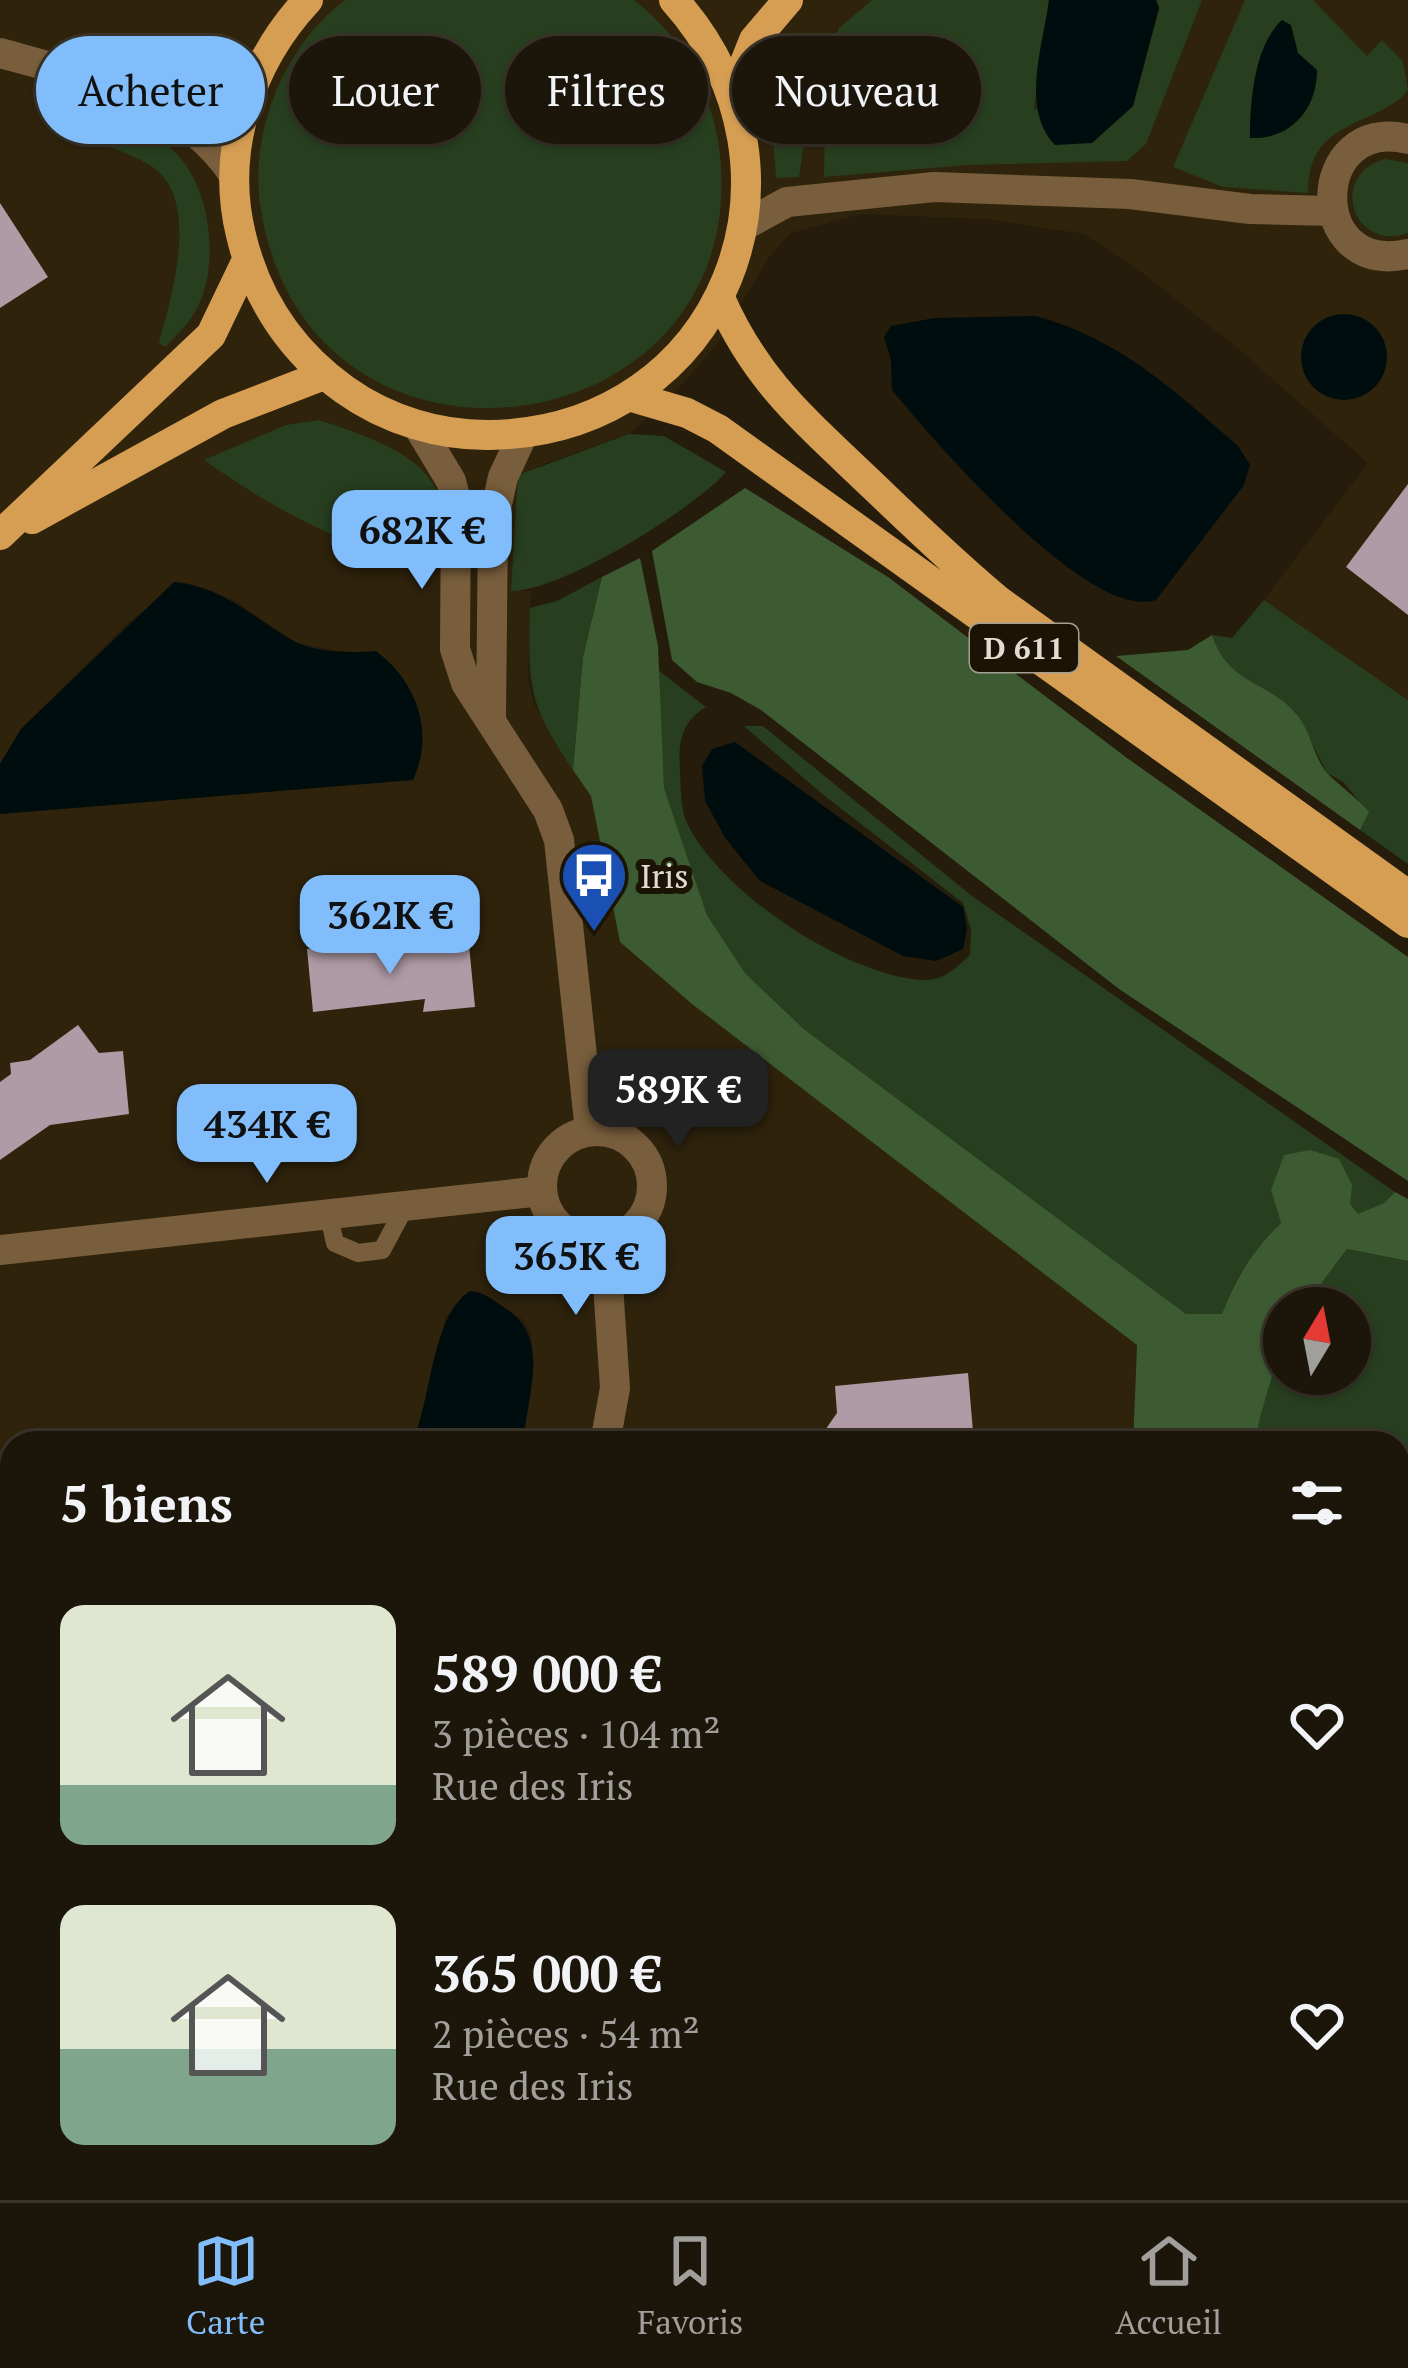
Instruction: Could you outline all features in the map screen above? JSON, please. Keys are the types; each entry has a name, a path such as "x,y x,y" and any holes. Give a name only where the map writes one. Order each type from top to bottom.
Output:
{"main road":[{"path":"265,59 308,0"},
{"path":"674,0 717,56 732,91"},
{"path":"757,36 788,0"},
{"path":"238,144 234,175 247,260 266,303 292,341 324,375 355,397 418,426 473,435 523,434 562,426 628,396 668,366 720,298 745,225 746,144"},
{"path":"0,535 211,335 247,260"},
{"name":"D 611","path":"720,298 738,340 795,415 999,601 1408,895"},
{"path":"0,535 206,423 324,375"},
{"name":"D 611","path":"628,396 687,413 718,429 1408,923"}],"street":[{"path":"0,53 36,63"},
{"path":"1408,139 1378,137 1345,157 1335,173 1332,211 1340,230 1354,245 1373,255 1408,254"},
{"path":"211,144 234,175"},
{"path":"745,225 787,202 934,187 1130,194 1250,208 1332,211"},
{"path":"418,426 451,481 456,500 455,649 466,682 548,810 559,840 590,1131"},
{"path":"491,717 494,522 503,477 523,434"},
{"path":"590,1131 608,1132 638,1150 652,1182 645,1214 634,1227 604,1241 570,1234 546,1208 542,1191 549,1158 574,1136 590,1131"},
{"path":"0,1250 542,1191"},
{"path":"604,1241 615,1388 624,1431"},
{"path":"606,1431 615,1388"}],"lane":[{"path":"328,1212 335,1243 358,1253 382,1250 406,1205"}],"shaded area":[{"path":"0,0 1049,0 1042,61 1159,9 1156,0 1408,0 1408,700 1264,600 1368,463 1235,346 1085,234 985,219 861,214 791,233 769,257 718,343 677,390 629,434 539,466 511,590 531,591 528,680 534,704 591,796 620,942 692,1004 1137,1345 1133,1431 525,1431 534,1365 531,1332 522,1319 480,1292 446,1315 417,1431 0,1431 0,814 413,780 376,651 351,653 296,643 232,599 160,598 125,625 21,729 0,764"},
{"path":"1049,0 1156,0 1159,8 1133,106 1092,143 1055,145 1038,114 1037,76"},
{"path":"1282,20 1291,25 1298,53 1317,70 1316,84 1307,109 1289,128 1250,138 1260,59"},
{"path":"1344,314 1375,326 1387,357 1375,388 1344,400 1313,388 1301,357 1313,326"},
{"path":"1035,316 1092,337 1144,368 1238,446 1250,465 1244,485 1156,600 1127,599 1092,584 1054,556 976,484 892,390 884,337 891,326 935,318"},
{"path":"174,582 222,596 301,644 333,651 376,651 402,677 418,709 422,744 413,780 0,814 0,764 21,729"},
{"path":"735,742 963,907 967,929 963,949 936,961 903,956 760,881 726,839 705,801 702,766 712,749"},
{"path":"470,1291 484,1295 519,1320 528,1335 533,1369 525,1431 417,1431 440,1338 457,1303"}],"green space":[{"path":"345,0 634,0 652,15 671,36 505,36 505,144 708,144 708,103 720,155 711,254 668,330 601,381 520,406 435,403 357,370 296,306 261,210 260,152 275,94 289,65 289,144 481,144 481,36 309,36"},
{"path":"872,0 1049,0 1034,108 1092,143 1133,106 1159,9 1156,0 1202,0 1146,144 1127,161 967,165 824,177 825,144 981,144 981,36 835,36"},
{"path":"1245,0 1313,0 1367,56 1382,40 1403,61 1408,90 1327,141 1311,170 1308,193 1223,187 1173,167"},
{"path":"102,144 164,144 179,156 200,194 209,240 206,285 196,310 165,347 159,343 179,250 175,201 166,181 151,166"},
{"path":"774,144 804,144 799,177 776,178"},
{"path":"1385,159 1408,163 1408,233 1373,232 1354,209 1357,180 1367,167"},
{"path":"319,420 390,448 422,470 443,509 442,568 378,552 317,528 204,460 286,425"},
{"path":"629,434 664,436 726,472 656,527 592,564 511,591 518,475"},
{"path":"745,488 888,577 1127,758 1408,957 1408,1181 1119,989 761,710 697,682 672,660 652,551"},
{"path":"640,558 658,646 664,788 707,915 745,973 805,1030 1186,1314 1222,1314 1246,1266 1281,1223 1271,1190 1284,1155 1310,1150 1339,1159 1352,1185 1350,1204 1358,1214 1384,1203 1395,1192 1408,1199 1408,1261 1347,1249 1319,1287 1263,1287 1266,1395 1257,1431 1133,1431 1137,1345 692,1004 620,942 591,796 573,770 583,657 602,577"},
{"path":"602,577 583,657 573,770 547,728 534,694 530,608 557,601"},
{"path":"1264,600 1408,700 1408,864 1360,830 1368,812 1343,782 1327,773 1296,713 1245,681 1219,657 1212,635 1232,638"},
{"path":"1212,635 1228,664 1298,716 1323,768 1369,812 1360,830 1116,656 1188,650"},
{"path":"658,670 706,707 686,726 681,742 681,798 688,825 728,877 789,926 859,964 923,980 943,976 970,955 971,930 963,903 821,793 744,726 763,726 972,896 1395,1192 1358,1215 1349,1204 1271,1190 1281,1223 1246,1265 1222,1315 1186,1314 805,1030 745,973 707,915 664,788"},
{"path":"1347,1249 1408,1261 1408,1431 1257,1431 1263,1395 1371,1395 1371,1287 1319,1287"}],"building":[{"path":"0,203 48,277 0,308"},
{"path":"1408,484 1408,615 1346,567"},
{"path":"395,940 393,953 469,945 475,1007 423,1012 425,999 313,1012 307,949"},
{"path":"78,1025 99,1053 123,1051 129,1114 50,1125 0,1160 0,1082 11,1074 10,1063 30,1060"},
{"path":"968,1373 973,1431 824,1431 837,1413 835,1386"}],"place":[{"name":"Iris","path":"594,934"}]}
